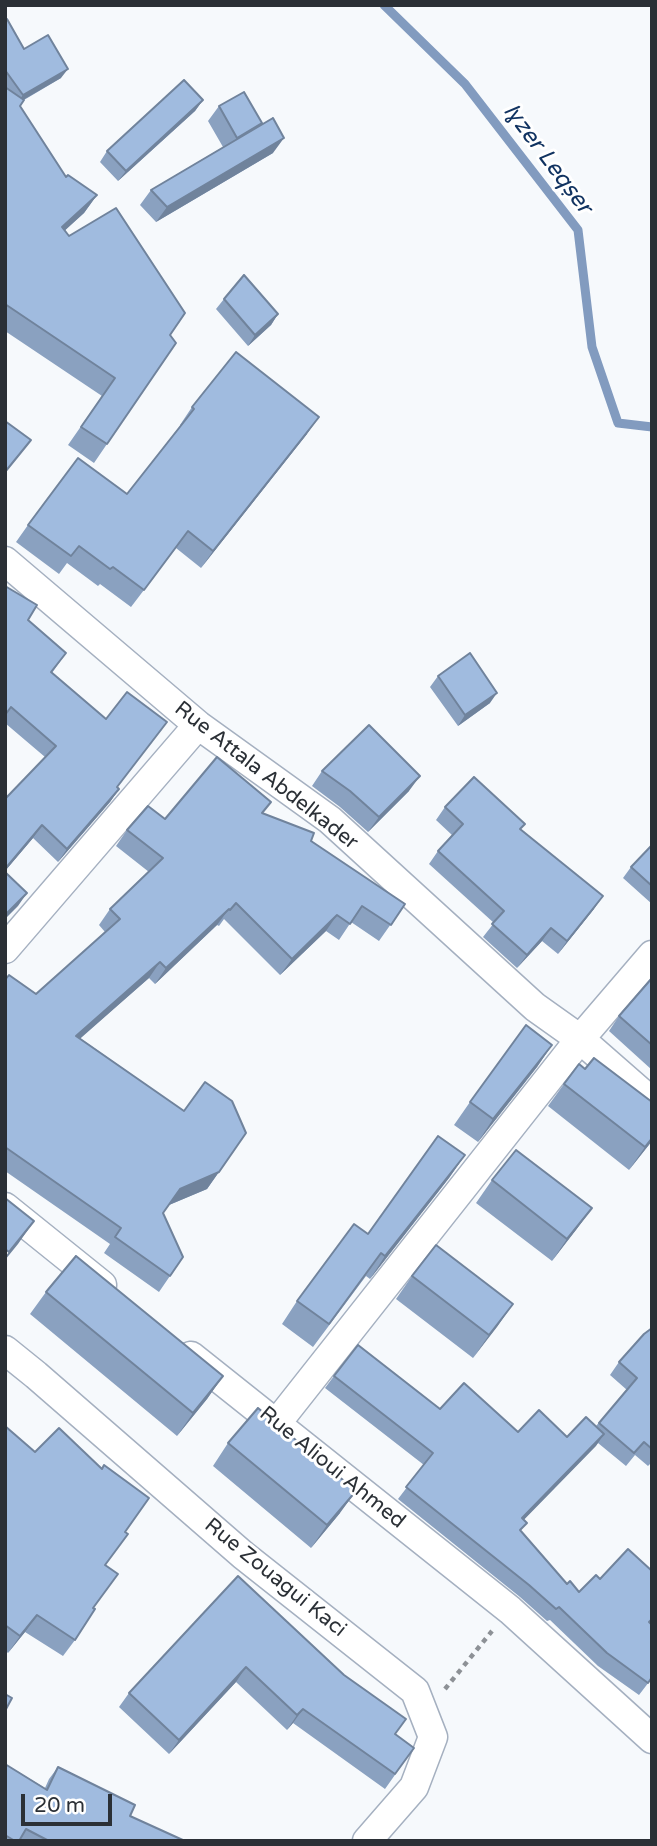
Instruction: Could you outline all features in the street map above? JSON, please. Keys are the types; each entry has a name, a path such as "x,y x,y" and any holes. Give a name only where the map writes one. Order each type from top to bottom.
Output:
{"street":[{"name":"Rue Attala Abdelkader","path":"7,567 198,725 330,820 535,1007 580,1039 652,1102"},
{"path":"5,949 198,725"},
{"path":"276,1424 580,1039 652,955"},
{"path":"5,1207 124,1302"},
{"name":"Rue Alioui Ahmed","path":"168,1337 510,1610 652,1739"},
{"name":"Rue Zouagui Kaci","path":"5,1350 243,1555 415,1691 433,1737 414,1787 367,1841"}],"path":[{"path":"424,1714 510,1610"}],"building":[{"path":"7,19 24,49 48,35 68,69 23,95 5,70"},
{"path":"184,80 203,100 126,171 107,151"},
{"path":"5,87 24,100 20,106 66,177 68,175 97,195 62,227 69,236 116,208 185,313 170,335 176,343 107,444 81,427 115,378 5,304"},
{"path":"244,92 262,123 237,138 219,106"},
{"path":"273,118 284,138 167,207 151,190"},
{"path":"244,275 278,314 255,335 224,299"},
{"path":"236,352 319,417 213,551 188,531 144,590 79,546 71,556 28,525 78,458 127,494"},
{"path":"5,421 31,440 5,472"},
{"path":"5,586 37,605 28,620 66,653 51,672 106,719 127,692 167,722 117,787 119,789 67,849 42,825 5,869 5,799 56,746 11,707 5,715"},
{"path":"470,653 497,693 465,715 438,676"},
{"path":"369,725 420,776 379,817 322,771"},
{"path":"217,757 271,802 262,813 314,833 311,841 405,904 391,925 362,906 350,924 337,915 292,959 236,903 166,968 160,962 76,1036 184,1111 205,1082 232,1101 246,1133 219,1172 180,1189 163,1213 183,1257 170,1276 115,1237 121,1228 5,1147 5,980 9,975 36,994 120,919 110,909 163,858 127,830 148,806 165,819"},
{"path":"474,777 525,824 520,829 603,896 567,941 551,928 527,955 492,924 504,911 438,851 463,824 445,807"},
{"path":"652,845 652,886 631,867"},
{"path":"5,872 27,893 5,915"},
{"path":"652,978 652,1045 619,1016"},
{"path":"526,1025 552,1045 493,1119 470,1102"},
{"path":"594,1058 652,1102 652,1138 645,1147 564,1084 579,1064 585,1069"},
{"path":"438,1136 465,1155 385,1256 381,1253 329,1324 297,1301 354,1224 368,1234"},
{"path":"516,1150 592,1208 567,1239 492,1180"},
{"path":"5,1198 34,1221 9,1252 5,1249"},
{"path":"436,1245 513,1304 489,1335 412,1276"},
{"path":"76,1256 223,1376 193,1413 46,1292"},
{"path":"652,1328 652,1449 644,1442 634,1453 599,1423 637,1378 619,1362"},
{"path":"358,1345 440,1409 464,1383 518,1432 539,1410 567,1437 586,1417 604,1434 522,1518 527,1523 520,1530 567,1584 570,1581 579,1592 596,1575 600,1579 628,1549 652,1571 652,1619 649,1622 652,1625 652,1677 648,1683 607,1653 559,1607 556,1609 406,1487 433,1453 334,1376"},
{"path":"258,1408 356,1491 327,1525 228,1443"},
{"path":"5,1426 35,1452 59,1428 102,1469 104,1465 149,1498 125,1532 128,1534 105,1565 118,1574 93,1608 95,1609 75,1640 37,1615 20,1636 5,1625"},
{"path":"238,1576 344,1675 406,1719 395,1734 414,1748 395,1774 303,1709 297,1715 246,1667 179,1740 129,1693"},
{"path":"5,1694 12,1698 5,1711"},
{"path":"5,1764 47,1790 58,1767 135,1805 130,1816 185,1841 49,1841 26,1829 19,1841 15,1841 5,1835"}],"waterway":[{"name":"Iɣzer Leqṣer","path":"384,5 465,84 578,230 592,347 618,423 652,427"}]}
